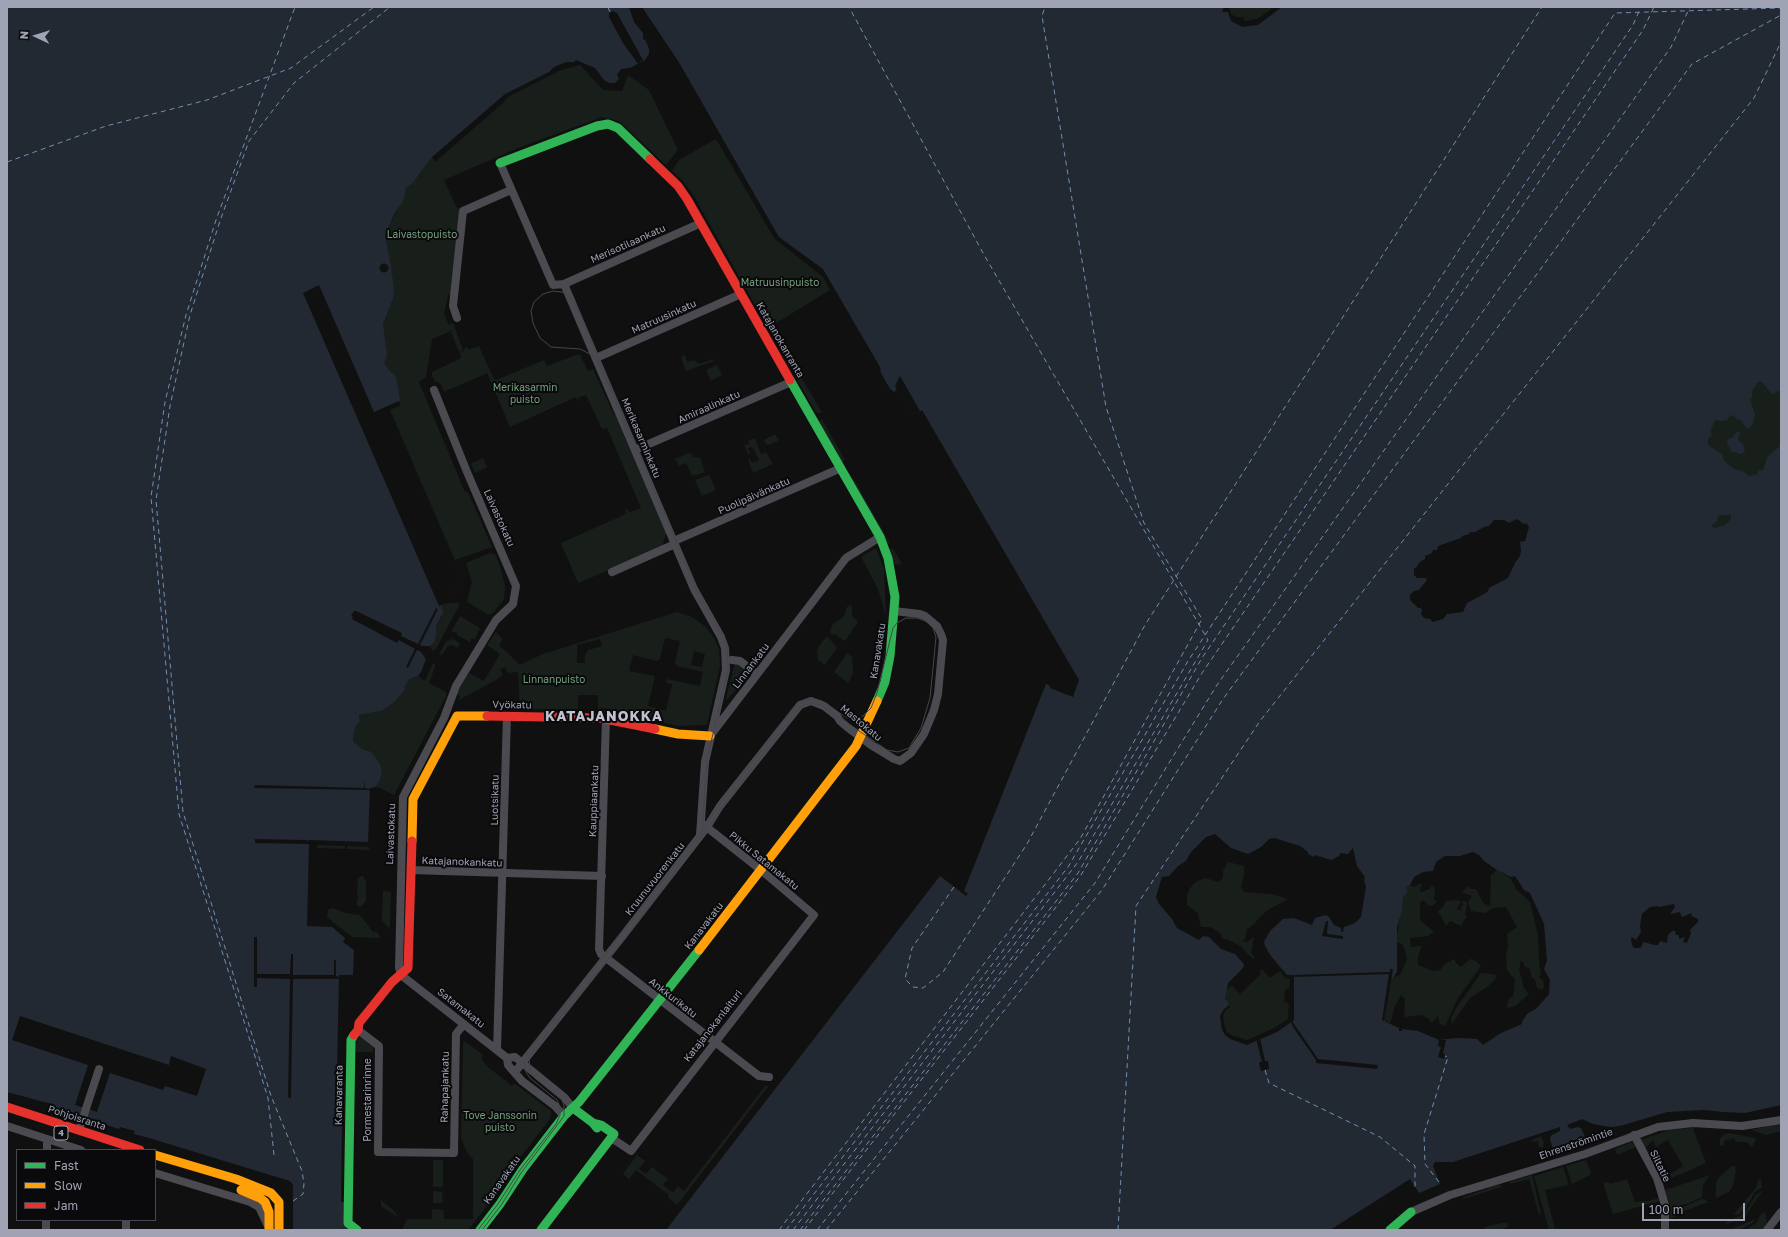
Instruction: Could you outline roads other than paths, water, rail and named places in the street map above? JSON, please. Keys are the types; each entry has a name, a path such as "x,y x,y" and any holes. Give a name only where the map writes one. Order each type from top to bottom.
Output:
{"main road":[{"name":"Katajanokanranta","path":"500,163 597,126 612,125 618,128 678,186 701,223 880,537 891,570 895,597 894,611"},
{"name":"Kanavakatu","path":"480,1230 500,1204 523,1169 564,1116 579,1102 660,1000 843,765 862,737 876,707 886,676 890,656 894,611"},
{"name":"Laivastokatu","path":"401,975 408,968 413,799 457,716"},
{"name":"Vyökatu","path":"457,716 606,718 678,734 710,736"},
{"name":"Kanavaranta","path":"357,1230 348,1224 351,1040 358,1030 359,1023 392,982 401,975"},
{"name":"Pohjoisranta","path":"7,1107 135,1149"},
{"name":"Satamakatu","path":"573,1108 593,1123 598,1130 614,1138"},
{"name":"Pohjoisranta","path":"7,1115 113,1149"},
{"path":"541,1230 614,1138"},
{"path":"156,1155 259,1192 267,1205 269,1228"},
{"path":"156,1163 259,1192 271,1193 278,1199 279,1230"},
{"name":"Ehrenströmintie","path":"1390,1230 1411,1212"}],"street":[{"path":"500,163 553,285 564,284"},
{"path":"457,318 453,306 464,211 511,190"},
{"name":"Merisotilaankatu","path":"564,284 701,223"},
{"name":"Merikasarminkatu","path":"564,284 700,600 721,637 726,653 726,670 710,736"},
{"name":"Matruusinkatu","path":"596,358 741,294"},
{"name":"Amiraalinkatu","path":"635,450 791,382"},
{"name":"Laivastokatu","path":"401,975 399,968 403,797 444,718 456,686 496,620 513,604 516,586 434,390"},
{"name":"Puolipäivänkatu","path":"612,572 841,468"},
{"name":"Linnankatu","path":"704,825 704,766 710,736 846,558 880,537"},
{"name":"Mastokatu","path":"811,701 819,703 837,716 840,721 886,755 898,761 905,758 918,744 934,710 938,691 943,640 942,634 925,616 894,611"},
{"path":"732,660 740,661 757,674"},
{"name":"Kruunuvuorenkatu","path":"515,1072 699,838 704,825 794,711 804,703 811,701"},
{"name":"Luotsikatu","path":"497,1050 507,716"},
{"name":"Kauppiaankatu","path":"606,718 599,946 601,954 606,958"},
{"name":"Pikku Satamakatu","path":"704,825 761,870 814,915"},
{"name":"Katajanokankatu","path":"411,870 602,876"},
{"name":"Katajanokanlaituri","path":"614,1138 631,1151 814,915"},
{"name":"Ankkurikatu","path":"606,958 759,1076 769,1077"},
{"name":"Satamakatu","path":"401,975 507,1058 508,1065 522,1080 564,1116"},
{"name":"Rahapajankatu","path":"454,1153 456,1034 464,1024"},
{"name":"Pormestarinrinne","path":"358,1030 379,1046 378,1152 454,1153"},
{"name":"Satamakatu","path":"507,1058 515,1057 564,1097 573,1108"},
{"path":"79,1130 99,1069"},
{"name":"Ehrenströmintie","path":"1411,1212 1450,1195 1585,1154 1658,1127 1682,1123 1742,1126 1781,1120"},
{"path":"7,1126 79,1149"},
{"name":"Siltatie","path":"1634,1135 1657,1178 1665,1205 1665,1230"},
{"path":"47,1139 47,1149"},
{"path":"156,1173 250,1202 259,1207 262,1212 262,1217 269,1228"},
{"path":"1767,1230 1781,1212"}],"tram line":[{"path":"628,438 622,416 594,356 580,349 551,347 540,338 533,323 531,311 534,302 543,294 553,291 562,292 569,296 576,305 696,588 723,637 727,648 728,671 707,759 702,831"},
{"path":"478,1230 498,1204 520,1170 556,1124 560,1115 560,1107 557,1100 530,1078 526,1072 524,1062 528,1052 700,834 719,805 795,707 806,700 813,699 822,701 847,718 856,719 863,716 871,708 877,693 893,628 897,623 906,618 917,618 926,621 933,628 936,637 930,698 921,728 909,748 898,752 887,750 821,705 810,703 801,706 722,807 708,828 622,942 533,1051 529,1058 530,1071 535,1078 562,1100 564,1106 564,1116 521,1173 502,1204 482,1230"}],"district":[{"name":"KATAJANOKKA","path":"604,717"}],"park label":[{"name":"Laivastopuisto","path":"422,235"},
{"name":"Matruusinpuisto","path":"780,283"},
{"name":"Merikasarmin puisto","path":"525,394"},
{"name":"Linnanpuisto","path":"554,680"},
{"name":"Tove Janssonin puisto","path":"500,1122"}]}
